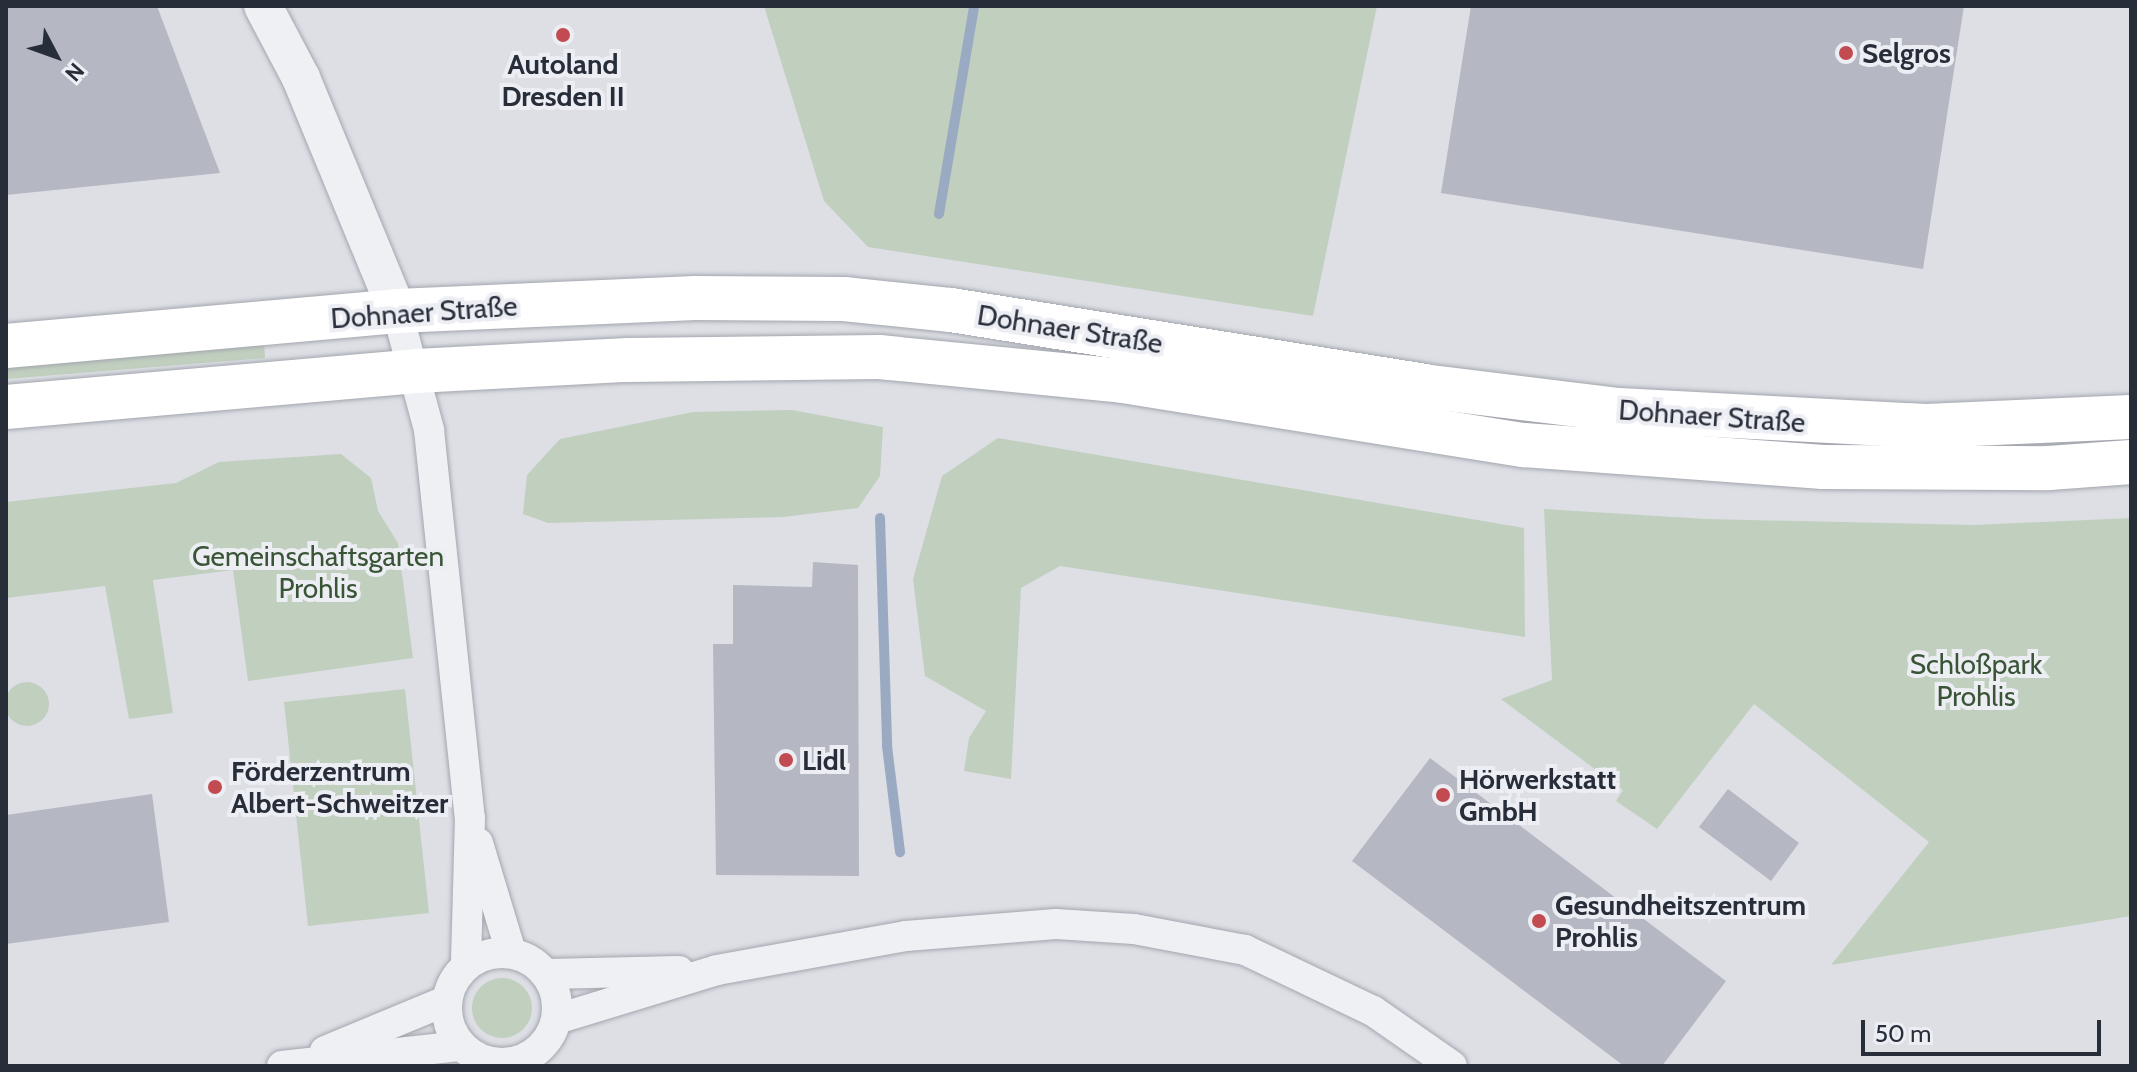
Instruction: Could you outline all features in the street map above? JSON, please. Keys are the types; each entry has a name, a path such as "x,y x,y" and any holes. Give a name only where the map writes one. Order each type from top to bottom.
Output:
{"main road":[{"name":"Dohnaer Straße","path":"6,346 397,311 695,298 844,299 951,310 1423,386 1619,410 1912,426 2131,417"},
{"name":"Dohnaer Straße","path":"6,407 416,371 628,360 879,357 1123,381 1524,445 1823,467 2049,468 2131,462"}],"street":[{"path":"263,6 301,78 397,311 416,371 432,450 470,818 466,965"},
{"path":"470,818 511,952"},
{"path":"557,1019 717,970 906,936 1056,924 1134,929 1245,950 1373,1011 1452,1066"},
{"path":"511,952 535,962 547,974 556,993 557,1019 543,1046 517,1062 480,1060 461,1046 446,1017 446,1001 453,981 466,965 481,956 511,952"},
{"path":"547,974 717,970"},
{"path":"288,1065 446,1001"},
{"path":"288,1065 461,1046"}],"green space":[{"path":"764,6 1377,6 1313,316 868,247 824,201"},
{"path":"264,344 265,358 6,379 6,367"},
{"path":"792,410 883,427 880,476 858,508 783,517 548,523 523,514 527,475 560,439 693,412"},
{"path":"998,438 1524,528 1525,637 1060,566 1021,588 1011,779 964,771 969,738 986,711 925,676 913,579 942,476"},
{"name":"Gemeinschaftsgarten Prohlis","path":"341,454 371,478 378,511 398,543 413,658 248,681 233,570 153,580 173,713 129,719 105,586 6,598 6,502 176,483 219,462"},
{"name":"Schloßpark Prohlis","path":"1544,509 1706,519 1973,525 2131,518 2131,916 1831,965 1929,842 1754,704 1657,829 1616,801 1623,790 1501,699 1552,680"},
{"path":"27,682 42,689 49,704 42,719 27,726 12,719 5,704 12,689"},
{"path":"405,689 429,913 308,926 284,702"},
{"path":"502,978 514,980 523,987 530,996 530,1020 523,1029 514,1036 502,1038 490,1036 481,1029 474,1020 472,1008 474,996 481,987 490,980"}],"building":[{"path":"6,6 157,6 220,173 6,195"},
{"path":"1471,6 1964,6 1923,269 1441,193"},
{"name":"Lidl","path":"813,562 858,565 859,876 716,875 713,644 733,644 733,585 812,587"},
{"name":"Gesundheitszentrum Prohlis","path":"1430,758 1726,981 1662,1066 1624,1066 1352,861"},
{"path":"1728,789 1799,843 1771,881 1699,827"},
{"path":"152,794 169,922 6,944 6,815"}],"waterway":[{"path":"939,214 974,6"},
{"path":"880,518 887,746 900,852"}],"place":[{"name":"Autoland Dresden II","path":"563,35"},
{"name":"Selgros","path":"1846,53"},
{"name":"Lidl","path":"786,760"},
{"name":"Förderzentrum Albert-Schweitzer","path":"215,787"},
{"name":"Hörwerkstatt GmbH","path":"1443,795"},
{"name":"Gesundheitszentrum Prohlis","path":"1539,921"}]}
